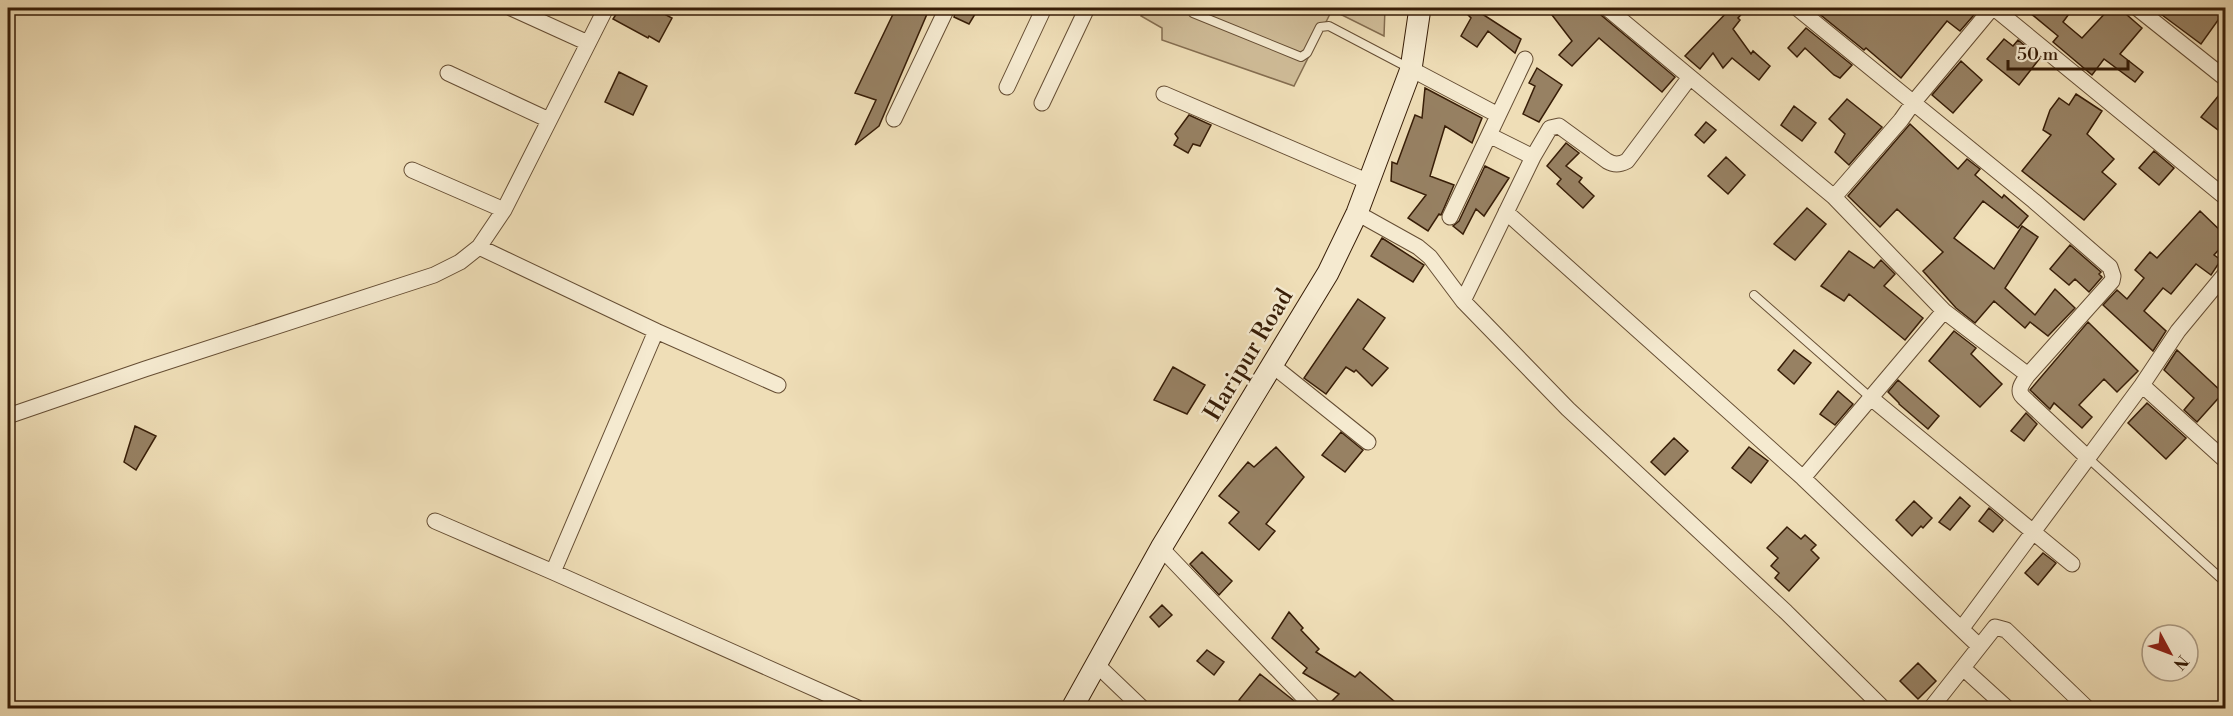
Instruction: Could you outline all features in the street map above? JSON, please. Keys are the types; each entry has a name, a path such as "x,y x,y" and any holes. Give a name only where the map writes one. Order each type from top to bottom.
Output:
{"street":[{"path":"511,8 588,42"},
{"path":"8,416 434,275 460,262 479,247 504,210 606,8"},
{"path":"894,119 947,8"},
{"path":"1007,87 1044,8"},
{"path":"1042,103 1087,8"},
{"name":"Haripur Road","path":"1072,708 1161,548 1328,273 1358,213 1412,69 1420,8"},
{"path":"1607,8 1834,197 1944,311 2028,375"},
{"path":"1797,8 2034,201 2112,271 2112,281 2020,386 2020,395 2088,458"},
{"path":"1834,197 1993,8 2226,198"},
{"path":"2137,8 2226,79"},
{"path":"1450,217 1525,59"},
{"path":"1412,69 1498,115"},
{"path":"448,73 549,120"},
{"path":"1463,301 1533,157 1550,128 1556,125 1607,161 1621,164 1627,160 1690,77"},
{"path":"1164,94 1369,182"},
{"path":"1489,135 1533,157"},
{"path":"412,170 504,210"},
{"path":"1506,212 1803,478 1979,646"},
{"path":"1358,213 1418,247 1430,257 1463,301 1568,409 1786,612 1883,708"},
{"path":"479,247 656,331 778,385"},
{"path":"1962,628 2142,385 2178,331 2226,273"},
{"path":"1803,478 1944,311"},
{"path":"553,572 656,331"},
{"path":"1272,365 1368,442"},
{"path":"2142,385 2226,461"},
{"path":"1871,398 2072,564"},
{"path":"435,521 858,708"},
{"path":"1161,548 1314,708"},
{"path":"1930,708 1995,627 2006,630 2087,708"},
{"path":"1096,664 1142,708"},
{"path":"1963,668 2007,708"}],"lane":[{"path":"1193,14 1301,57 1307,53 1320,27 1329,26 1412,69"},
{"path":"1754,295 1871,398"},
{"path":"2088,458 2226,583"}],"shaded area":[{"path":"1146,8 1385,8 1384,36 1332,10 1294,86 1162,40 1162,28 1141,16"}],"building":[{"path":"620,8 653,8 672,18 659,42 613,19"},
{"path":"896,8 916,8 927,14 879,126 855,145 876,100 855,93"},
{"path":"957,8 977,11 969,24 954,17"},
{"path":"1473,8 1521,39 1515,53 1488,31 1477,47 1461,36 1471,18 1468,15"},
{"path":"1558,8 1597,8 1601,15 1675,77 1662,92 1599,38 1572,66 1559,55 1572,41 1552,15"},
{"path":"1731,8 1747,8 1738,18 1740,20 1733,29 1751,54 1753,51 1770,66 1759,80 1732,58 1723,68 1713,53 1700,69 1685,56"},
{"path":"1812,8 1980,8 1960,31 1947,21 1901,78 1866,48 1864,50"},
{"path":"2024,8 2061,8 2069,14 2063,22 2082,38 2110,8 2119,8 2142,28 2120,54 2143,72 2135,82 2104,59 2092,75 2053,42 2058,36"},
{"path":"2168,8 2226,9 2201,44 2162,15"},
{"path":"1806,28 1852,65 1840,78 1805,48 1797,57 1788,48"},
{"path":"2004,39 2013,46 2018,40 2040,58 2019,85 1987,59"},
{"path":"1961,61 1982,80 1953,113 1932,95"},
{"path":"1537,68 1562,85 1539,122 1523,114 1535,86 1529,83"},
{"path":"619,72 647,86 633,115 605,102"},
{"path":"1425,88 1482,118 1472,143 1445,126 1430,176 1454,185 1441,215 1439,214 1428,231 1408,218 1426,195 1391,181 1392,162 1397,164 1415,115 1422,118"},
{"path":"2226,89 2226,136 2201,117"},
{"path":"2076,94 2102,111 2087,134 2114,159 2102,172 2116,184 2084,220 2022,171 2051,135 2043,130 2050,110 2059,98 2069,105"},
{"path":"1847,99 1882,127 1849,165 1835,152 1845,134 1829,119"},
{"path":"1794,106 1816,123 1802,141 1781,125"},
{"path":"1189,115 1211,125 1200,146 1193,144 1188,153 1174,145 1178,138 1175,134"},
{"path":"1706,122 1716,130 1704,143 1695,135"},
{"path":"1910,124 1958,169 1967,159 1980,169 1975,175 2002,198 2004,195 2028,216 2018,228 1983,201 1954,238 1994,269 2022,226 2038,237 2005,288 2035,315 2055,289 2075,308 2048,336 2030,322 2025,328 1994,301 1975,323 1956,308 1923,271 1943,252 1897,209 1880,227 1848,196"},
{"path":"1566,143 1579,153 1566,166 1582,178 1579,182 1594,196 1583,208 1557,184 1561,179 1547,166"},
{"path":"2154,151 2174,168 2159,185 2139,168"},
{"path":"1726,157 1745,175 1728,194 1708,176"},
{"path":"1485,166 1509,178 1484,216 1476,209 1463,234 1453,226 1459,221"},
{"path":"1807,208 1826,224 1795,260 1774,244"},
{"path":"2200,211 2226,236 2226,242 2214,255 2221,260 2211,275 2196,264 2171,294 2163,288 2144,311 2166,331 2153,351 2103,305 2117,290 2127,299 2144,278 2135,270 2150,252 2157,258"},
{"path":"1382,238 1424,265 1413,282 1371,256"},
{"path":"2070,245 2101,272 2099,274 2102,277 2089,292 2075,279 2069,285 2050,269"},
{"path":"1849,251 1874,268 1881,260 1895,274 1884,286 1923,318 1905,340 1849,294 1844,301 1821,286"},
{"path":"1358,299 1385,318 1363,349 1388,368 1372,386 1356,370 1354,372 1346,367 1326,394 1304,378"},
{"path":"2088,322 2138,371 2117,392 2104,379 2079,405 2092,417 2082,428 2054,403 2050,409 2030,390"},
{"path":"1954,331 1976,348 1971,354 2002,384 1980,407 1929,361"},
{"path":"1794,350 1811,363 1794,384 1778,370"},
{"path":"2177,350 2223,393 2197,422 2184,410 2194,398 2164,370"},
{"path":"1173,367 1205,385 1187,414 1154,400"},
{"path":"1898,380 1939,416 1928,429 1888,392"},
{"path":"1838,391 1853,404 1835,425 1820,414"},
{"path":"2147,403 2186,438 2166,459 2128,423"},
{"path":"2026,413 2037,424 2024,441 2011,431"},
{"path":"135,426 156,436 136,470 124,462"},
{"path":"1341,432 1363,450 1345,472 1322,455"},
{"path":"1674,438 1688,451 1665,475 1651,462"},
{"path":"1276,447 1304,477 1266,524 1275,531 1259,550 1229,523 1239,512 1219,496 1248,462 1254,467"},
{"path":"1749,447 1768,461 1751,483 1732,468"},
{"path":"1960,497 1970,506 1950,530 1939,522"},
{"path":"1914,501 1932,518 1912,536 1896,520"},
{"path":"1989,508 2003,520 1993,532 1979,521"},
{"path":"1787,527 1801,539 1805,535 1816,545 1811,550 1819,558 1789,591 1775,578 1779,573 1771,566 1778,558 1767,548"},
{"path":"1202,552 1232,581 1219,595 1190,564"},
{"path":"2043,553 2056,563 2038,585 2025,573"},
{"path":"1162,605 1172,615 1159,627 1150,617"},
{"path":"1289,612 1303,628 1301,630 1319,649 1316,652 1355,677 1360,672 1402,708 1337,708 1331,702 1339,694 1303,673 1307,668 1272,638"},
{"path":"1207,650 1224,662 1214,675 1197,661"},
{"path":"1918,663 1936,681 1918,699 1900,681"},
{"path":"1260,674 1301,708 1250,708 1239,700"}]}
